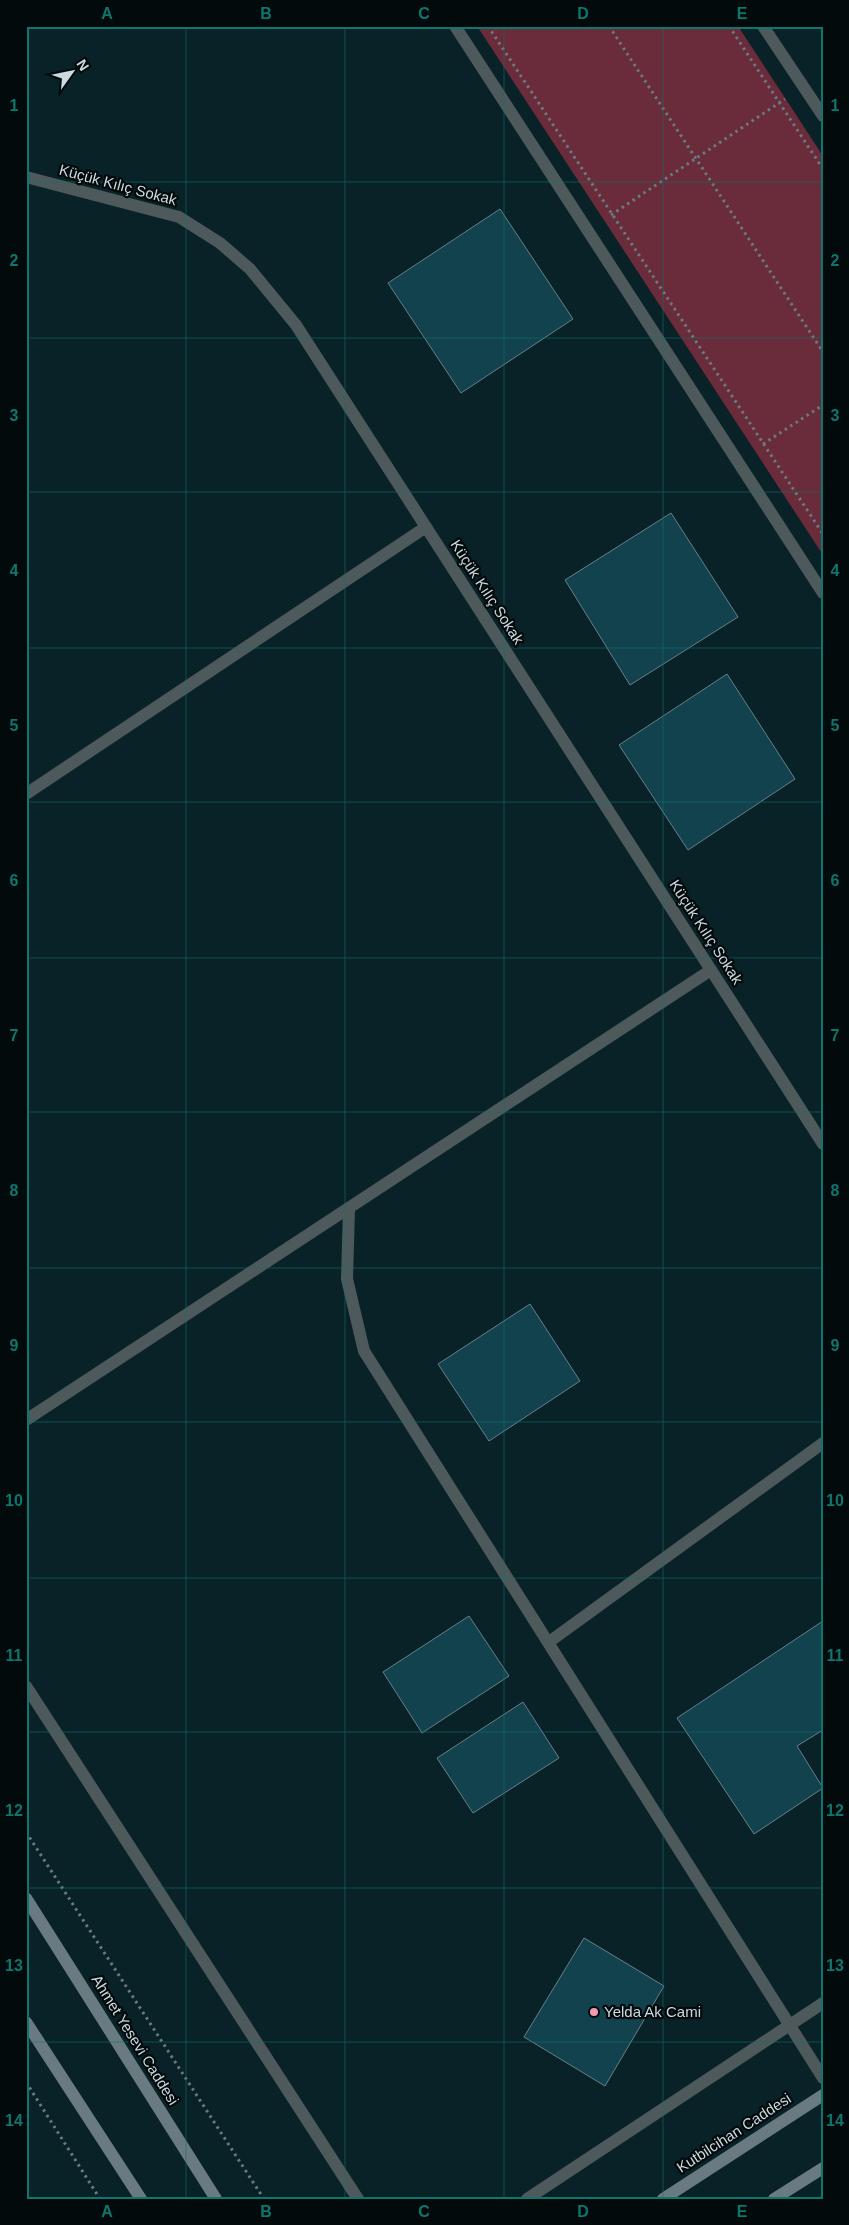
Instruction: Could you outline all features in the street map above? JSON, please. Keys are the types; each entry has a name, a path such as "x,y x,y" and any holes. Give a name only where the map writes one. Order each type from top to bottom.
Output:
{"main road":[{"name":"Ahmet Yesevi Caddesi","path":"26,1898 216,2199"},
{"path":"26,2022 141,2199"},
{"name":"Kutbilcihan Caddesi","path":"663,2199 823,2095"},
{"path":"774,2199 823,2168"}],"street":[{"path":"455,26 823,593"},
{"path":"764,26 823,116"},
{"name":"Küçük Kılıç Sokak","path":"26,177 178,217 220,243 250,269 296,325 823,1144"},
{"path":"26,794 426,527"},
{"path":"26,1420 711,970"},
{"path":"349,1208 347,1279 364,1350 823,2078"},
{"path":"549,1642 823,1443"},
{"path":"26,1686 358,2199"},
{"path":"527,2199 823,2003"}],"path":[{"path":"488,26 823,534"},
{"path":"609,26 823,352"},
{"path":"729,26 823,169"},
{"path":"587,230 803,87"},
{"path":"763,444 823,405"},
{"path":"26,1832 264,2199"},
{"path":"26,2082 100,2199"}],"shaded area":[{"path":"477,26 738,26 823,156 823,555"}],"building":[{"path":"500,209 573,319 461,393 388,283"},
{"path":"671,513 738,617 630,685 565,580"},
{"path":"727,674 795,779 688,850 619,745"},
{"path":"530,1304 580,1381 489,1441 438,1364"},
{"path":"469,1616 509,1676 422,1733 383,1672"},
{"path":"823,1621 823,1730 797,1746 823,1788 754,1834 677,1718"},
{"path":"523,1702 559,1758 473,1813 437,1758"},
{"name":"Yelda Ak Cami","path":"584,1938 664,1986 605,2086 524,2037"}],"place":[{"name":"Yelda Ak Cami","path":"594,2012"}]}
